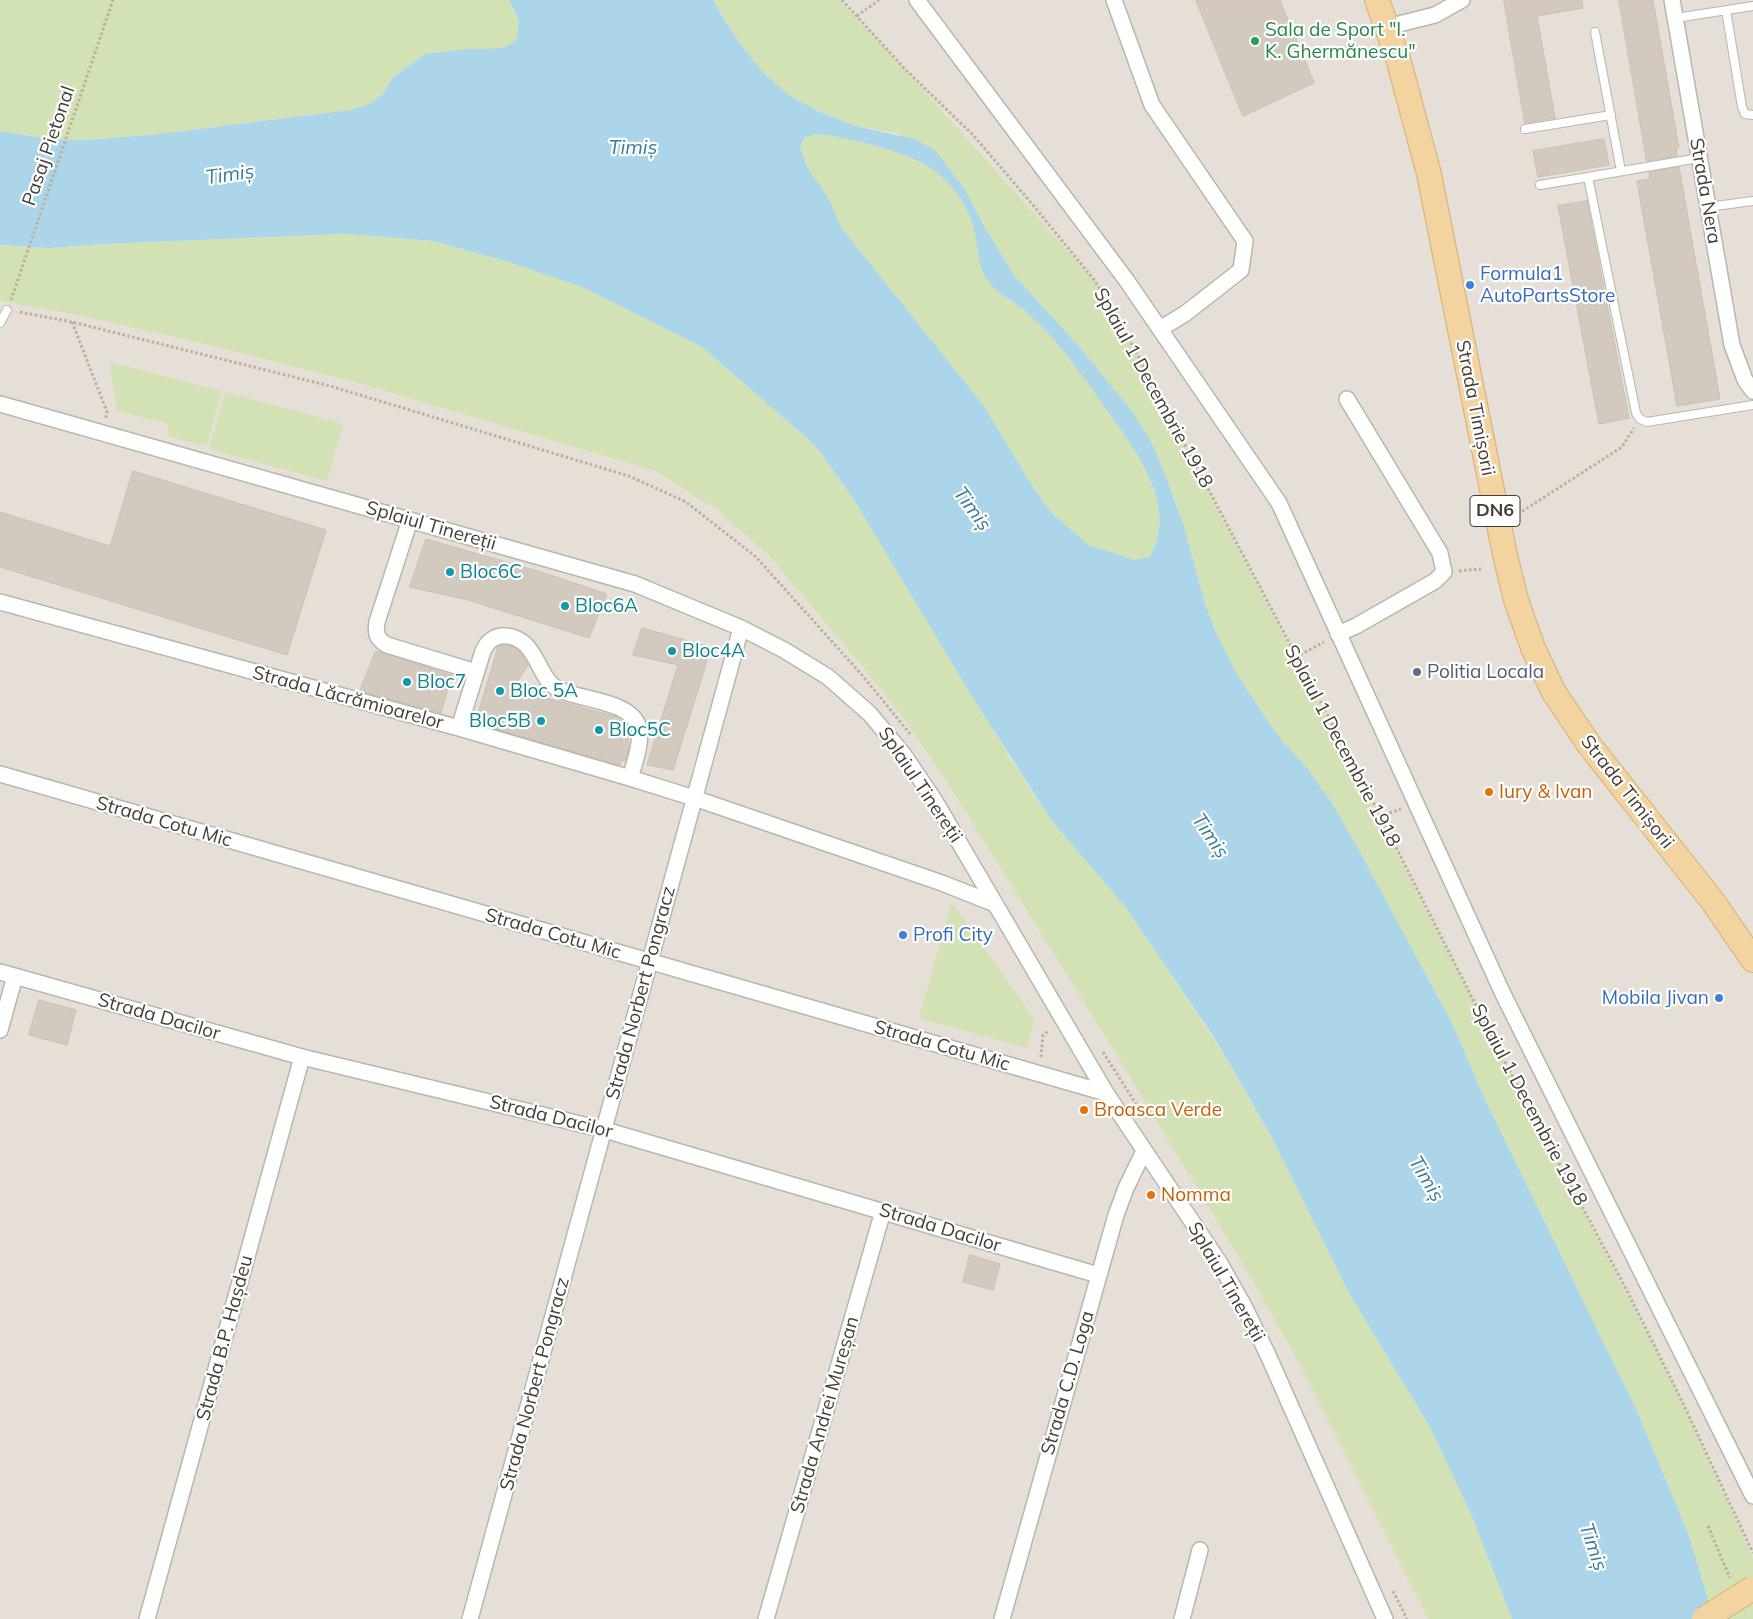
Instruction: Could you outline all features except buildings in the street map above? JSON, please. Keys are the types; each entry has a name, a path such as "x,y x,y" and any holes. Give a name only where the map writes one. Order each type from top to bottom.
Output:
{"main road":[{"name":"Strada Timișorii","path":"1377,0 1398,62 1429,174 1505,555 1516,600 1533,648 1553,690 1590,746 1714,903 1753,960"},
{"path":"1704,1619 1743,1587"}],"street":[{"name":"Splaiul 1 Decembrie 1918","path":"917,0 1127,281 1279,504 1503,994 1753,1496"},
{"path":"1114,0 1152,105 1245,241 1240,270 1186,313 1160,329"},
{"path":"1387,28 1435,15 1462,0"},
{"name":"Strada Nera","path":"1672,0 1732,345 1750,384"},
{"path":"1338,634 1356,626 1435,581 1444,572 1440,553 1347,399"},
{"name":"Splaiul Tinereții","path":"0,404 635,584 741,628 784,650 828,677 870,714 904,755 935,801 1106,1093 1219,1262 1257,1332 1385,1619"},
{"path":"410,520 375,631 379,640 387,645 476,672"},
{"name":"Strada Lăcrămioarelor","path":"0,602 459,728 630,778 942,883 995,904"},
{"name":"Strada Norbert Pongracz","path":"470,1619 741,628"},
{"path":"459,728 476,672 490,641 503,635 518,639 530,649 548,681 558,690 618,707 632,716 639,729 637,752 630,778"},
{"name":"Strada Cotu Mic","path":"0,774 1106,1093"},
{"path":"0,1030 7,974"},
{"name":"Strada Dacilor","path":"7,974 302,1057 605,1130 1098,1275"},
{"name":"Strada B.P. Hașdeu","path":"147,1619 302,1057"},
{"name":"Strada C.D. Loga","path":"1002,1619 1116,1215 1126,1188 1144,1151"},
{"name":"Strada Andrei Mureșan","path":"766,1619 883,1211"},
{"path":"1182,1619 1200,1550"}],"lane":[{"path":"1676,18 1753,6"},
{"path":"1726,10 1742,107 1745,114 1753,115"},
{"path":"1595,32 1622,171"},
{"path":"1525,129 1611,115"},
{"path":"1540,186 1699,158"},
{"path":"1588,177 1636,413 1640,419 1647,422 1753,405"},
{"path":"1708,207 1753,201"},
{"path":"0,323 7,310"}],"path":[{"name":"Pasaj Pietonal","path":"11,301 113,0"},
{"name":"Splaiul 1 Decembrie 1918","path":"842,0 903,67 973,135 1095,281 1117,316 1380,816 1497,1046 1629,1296 1682,1401 1753,1552"},
{"path":"857,16 879,0"},
{"path":"7,310 72,322 330,386"},
{"path":"72,322 107,412 104,433"},
{"path":"1513,518 1622,447 1640,419"},
{"path":"1444,572 1481,569"},
{"path":"1296,657 1338,634"},
{"path":"1380,816 1408,807"},
{"path":"1041,1060 1042,1035 1050,1030"},
{"path":"1708,1526 1743,1587"}],"shaded area":[{"path":"840,0 1753,0 1753,1558 1682,1401 1117,316 1095,281 903,67"},
{"path":"0,301 77,315 213,346 368,386 655,471 716,509 769,556 904,719 943,776 1116,1054 1253,1281 1303,1371 1428,1619 0,1619"}],"green space":[{"path":"0,0 509,0 519,21 516,41 503,48 466,49 425,54 393,77 383,94 369,104 349,110 159,134 88,140 55,140 0,131"},
{"path":"713,0 840,0 903,67 1095,281 1117,316 1682,1401 1753,1558 1753,1619 1717,1619 1709,1601 1688,1533 1638,1413 1484,1097 1453,1025 1358,848 1330,800 1307,768 1284,743 1267,720 1237,674 1217,635 1205,603 1183,523 1166,477 1152,443 1133,412 1078,345 1014,275 983,224 966,191 944,161 898,134 856,126 820,112 790,96 763,72 728,26"},
{"path":"818,134 880,147 912,158 936,172 956,192 971,216 982,254 998,291 1022,308 1059,345 1089,384 1139,457 1149,476 1156,497 1159,517 1157,537 1149,557 1134,561 1089,545 1051,512 1033,487 984,406 841,227 829,199 808,168 800,147 805,137"},
{"path":"345,234 433,241 505,261 582,287 702,347 815,445 854,500 1011,759 1051,820 1126,908 1215,1040 1270,1134 1350,1295 1431,1429 1473,1519 1512,1619 1428,1619 1303,1371 1253,1281 1116,1054 943,776 904,719 769,556 716,509 655,471 368,386 213,346 77,315 0,301 0,245 49,248"},
{"path":"109,362 221,391 207,446 167,436 169,424 117,411"},
{"path":"225,392 343,424 327,481 209,449"},
{"path":"952,903 1035,1020 1027,1048 919,1018"}],"water":[{"name":"Timiș","path":"509,0 713,0 728,26 763,72 790,96 820,112 856,126 915,139 937,152 966,191 983,224 1014,275 1078,345 1133,412 1152,443 1166,477 1183,523 1205,603 1217,635 1237,674 1267,720 1284,743 1307,768 1330,800 1358,848 1453,1025 1484,1097 1638,1413 1688,1533 1709,1601 1717,1619 1512,1619 1473,1519 1431,1429 1350,1295 1270,1134 1215,1039 1126,908 1051,820 976,703 854,500 815,445 702,347 582,287 505,261 433,241 345,234 49,248 0,245 0,131 55,140 88,140 159,134 349,110 369,104 383,94 393,77 425,54 465,49 503,48 516,41 519,21","holes":["818,134 880,147 912,158 936,172 956,192 970,216 983,273 989,283 998,292 1023,309 1064,352 1138,455 1156,496 1160,517 1158,537 1149,557 1134,560 1089,545 1051,512 1033,487 984,406 841,227 829,199 808,168 800,147 805,137"]}],"place":[{"name":"Sala de Sport \"I. K. Ghermănescu\"","path":"1255,41"},
{"name":"Formula1 AutoPartsStore","path":"1470,285"},
{"name":"Bloc6C","path":"450,572"},
{"name":"Bloc6A","path":"565,606"},
{"name":"Bloc4A","path":"672,651"},
{"name":"Politia Locala","path":"1417,672"},
{"name":"Bloc7","path":"407,682"},
{"name":"Bloc 5A","path":"500,691"},
{"name":"Bloc5B","path":"541,721"},
{"name":"Bloc5C","path":"599,730"},
{"name":"Iury & Ivan","path":"1489,792"},
{"name":"Profi City","path":"903,935"},
{"name":"Mobila Jivan","path":"1719,998"},
{"name":"Broasca Verde","path":"1084,1110"},
{"name":"Nomma","path":"1151,1195"}]}
